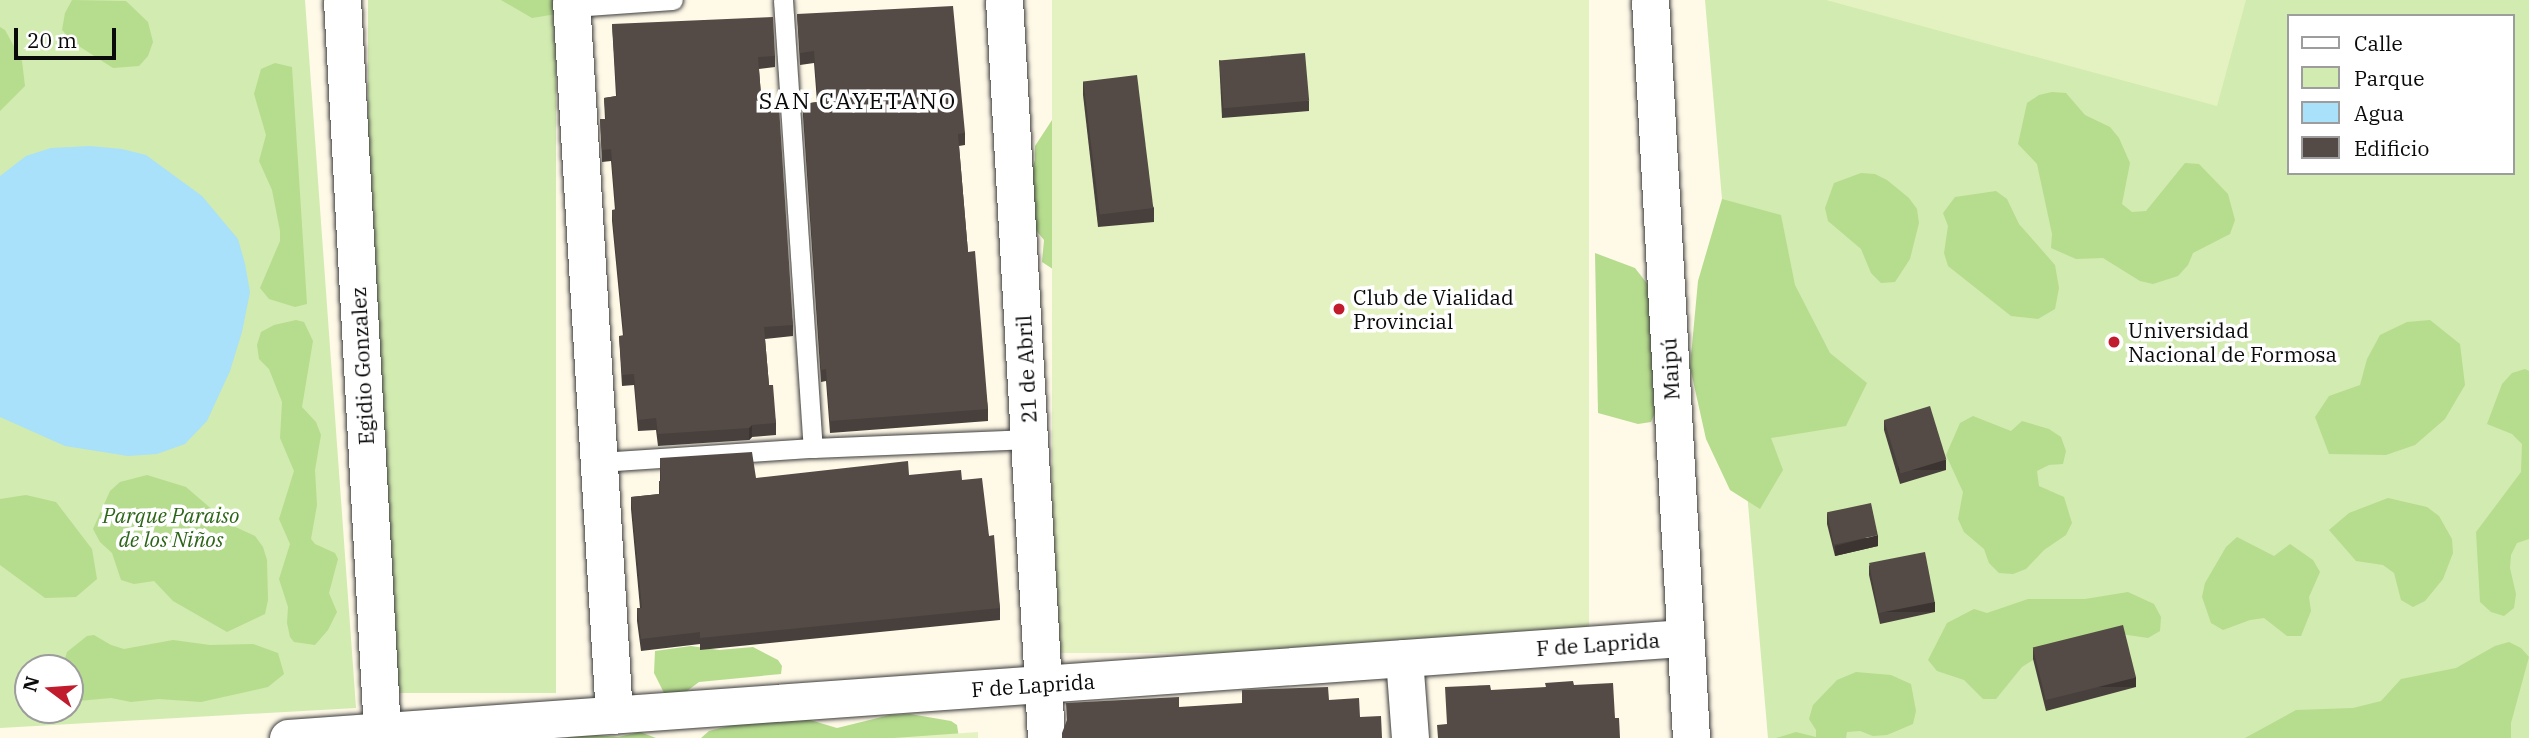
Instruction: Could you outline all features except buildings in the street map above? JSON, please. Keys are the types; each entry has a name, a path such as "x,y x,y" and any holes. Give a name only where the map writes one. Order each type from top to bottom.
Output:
{"street":[{"name":"Egidio Gonzalez","path":"342,0 382,731"},
{"name":"21 de Abril","path":"1004,0 1046,738"},
{"name":"Maipú","path":"1650,0 1691,738"},
{"path":"571,3 614,715"},
{"name":"F de Laprida","path":"288,738 1684,638"},
{"path":"1404,658 1410,738"}],"lane":[{"path":"571,3 673,0"},
{"path":"783,0 813,448"},
{"path":"600,462 813,448 1030,439"}],"green space":[{"name":"Parque Paraiso de los Niños","path":"0,0 305,0 356,708 84,723 84,654 14,654 14,724 71,724 0,728"},
{"path":"72,0 126,1 148,22 153,42 148,56 139,66 113,68 74,43 62,30 65,13"},
{"path":"368,0 556,0 556,693 368,693"},
{"path":"501,0 566,0 563,13 532,18"},
{"name":"Club de Vialidad Provincial","path":"1052,0 1589,0 1589,653 1052,653"},
{"name":"Universidad Nacional de Formosa","path":"1705,0 2529,0 2529,738 1768,738"},
{"path":"1826,0 2246,0 2217,106"},
{"path":"0,27 5,30 22,61 25,86 0,111"},
{"path":"275,63 292,67 307,304 295,307 269,299 260,288 280,241 280,231 272,190 259,161 266,135 254,94 261,69"},
{"path":"2066,93 2085,115 2110,127 2119,138 2130,163 2122,204 2132,212 2146,211 2185,163 2199,164 2228,194 2235,220 2230,234 2193,253 2188,265 2178,276 2153,284 2140,281 2103,258 2076,259 2051,248 2052,234 2037,164 2018,144 2027,103 2039,95"},
{"path":"1062,111 1079,279 1065,277 1042,262 1044,240 1030,223 1023,194 1035,160 1035,146 1052,120"},
{"path":"1861,173 1875,174 1887,180 1909,198 1917,209 1919,223 1910,259 1895,282 1881,283 1871,273 1861,249 1828,221 1825,208 1834,183"},
{"path":"1996,191 2007,199 2019,224 2055,265 2059,288 2055,309 2038,319 2011,316 1948,266 1944,253 1948,226 1943,213 1955,197"},
{"path":"1722,199 1781,215 1795,285 1830,353 1867,383 1846,426 1771,438 1783,470 1760,509 1730,490 1706,439 1690,367 1698,281"},
{"path":"1595,253 1635,268 1649,286 1657,408 1651,422 1638,424 1598,413"},
{"path":"296,320 304,322 313,341 302,407 316,422 321,435 315,470 317,505 311,539 315,544 335,553 338,559 329,593 337,612 328,630 315,645 294,642 287,623 288,607 279,579 290,544 279,519 294,471 280,438 282,402 269,369 259,359 257,345 261,332 274,325"},
{"path":"2430,320 2460,344 2465,385 2445,419 2415,445 2386,455 2329,454 2315,417 2329,396 2360,385 2367,359 2380,335 2407,322"},
{"path":"2525,369 2529,371 2529,539 2517,543 2511,555 2510,568 2516,594 2514,608 2504,616 2491,612 2480,602 2476,532 2521,472 2522,444 2512,434 2487,424 2502,384 2512,373"},
{"path":"1973,416 2011,431 2022,421 2049,429 2061,437 2066,451 2063,464 2049,465 2037,471 2039,486 2064,497 2072,523 2066,535 2044,550 2026,569 2013,574 1999,573 1989,563 1984,549 1964,532 1958,519 1963,492 1946,455 1960,423"},
{"path":"147,475 186,487 229,524 255,536 263,547 267,560 268,600 265,614 227,632 173,601 154,581 134,584 121,580 112,553 100,542 93,529 110,491 120,482"},
{"path":"26,495 56,502 92,549 97,579 76,597 45,598 0,565 0,499"},
{"path":"2388,498 2427,507 2439,516 2452,539 2453,553 2443,579 2425,601 2413,607 2401,600 2394,573 2383,565 2356,561 2329,530 2349,513"},
{"path":"2237,537 2274,556 2290,544 2313,560 2320,572 2309,597 2311,611 2301,636 2287,636 2264,618 2223,630 2211,623 2202,597 2205,583 2226,547"},
{"path":"2128,592 2154,604 2161,617 2160,631 2148,638 2121,634 2080,636 2059,653 2033,660 2022,667 1996,699 1983,699 1964,680 1937,671 1928,660 1947,623 1974,609 1987,613 2028,599 2085,599"},
{"path":"94,635 124,649 173,640 210,645 253,644 278,653 284,674 268,687 201,702 159,699 131,702 111,698 84,700 84,654 66,654 87,636"},
{"path":"2509,642 2521,648 2529,657 2511,723 2511,738 2245,738 2296,710 2353,708 2381,701 2401,679 2456,668 2495,646"},
{"path":"691,646 719,650 753,647 778,660 782,666 781,674 699,682 683,694 664,693 654,673 655,651"},
{"path":"1856,672 1891,675 1911,684 1916,711 1913,724 1887,735 1873,736 1860,731 1847,732 1846,738 1776,738 1796,732 1816,737 1816,730 1809,719 1813,705 1837,680"},
{"path":"910,714 951,721 957,725 959,738 701,738 709,731 736,724 810,720 837,728 890,715"},
{"path":"640,732 656,738 567,738 575,733 618,737"},
{"path":"978,732 978,738 894,738"}],"water":[{"path":"90,146 122,149 146,155 202,196 238,239 245,264 250,292 242,332 230,371 207,421 185,444 157,454 128,456 65,446 0,417 0,176 26,156 51,148"}],"place":[{"name":"Club de Vialidad Provincial","path":"1339,309"},
{"name":"Universidad Nacional de Formosa","path":"2114,342"}],"district":[{"name":"SAN CAYETANO","path":"858,100"}]}
